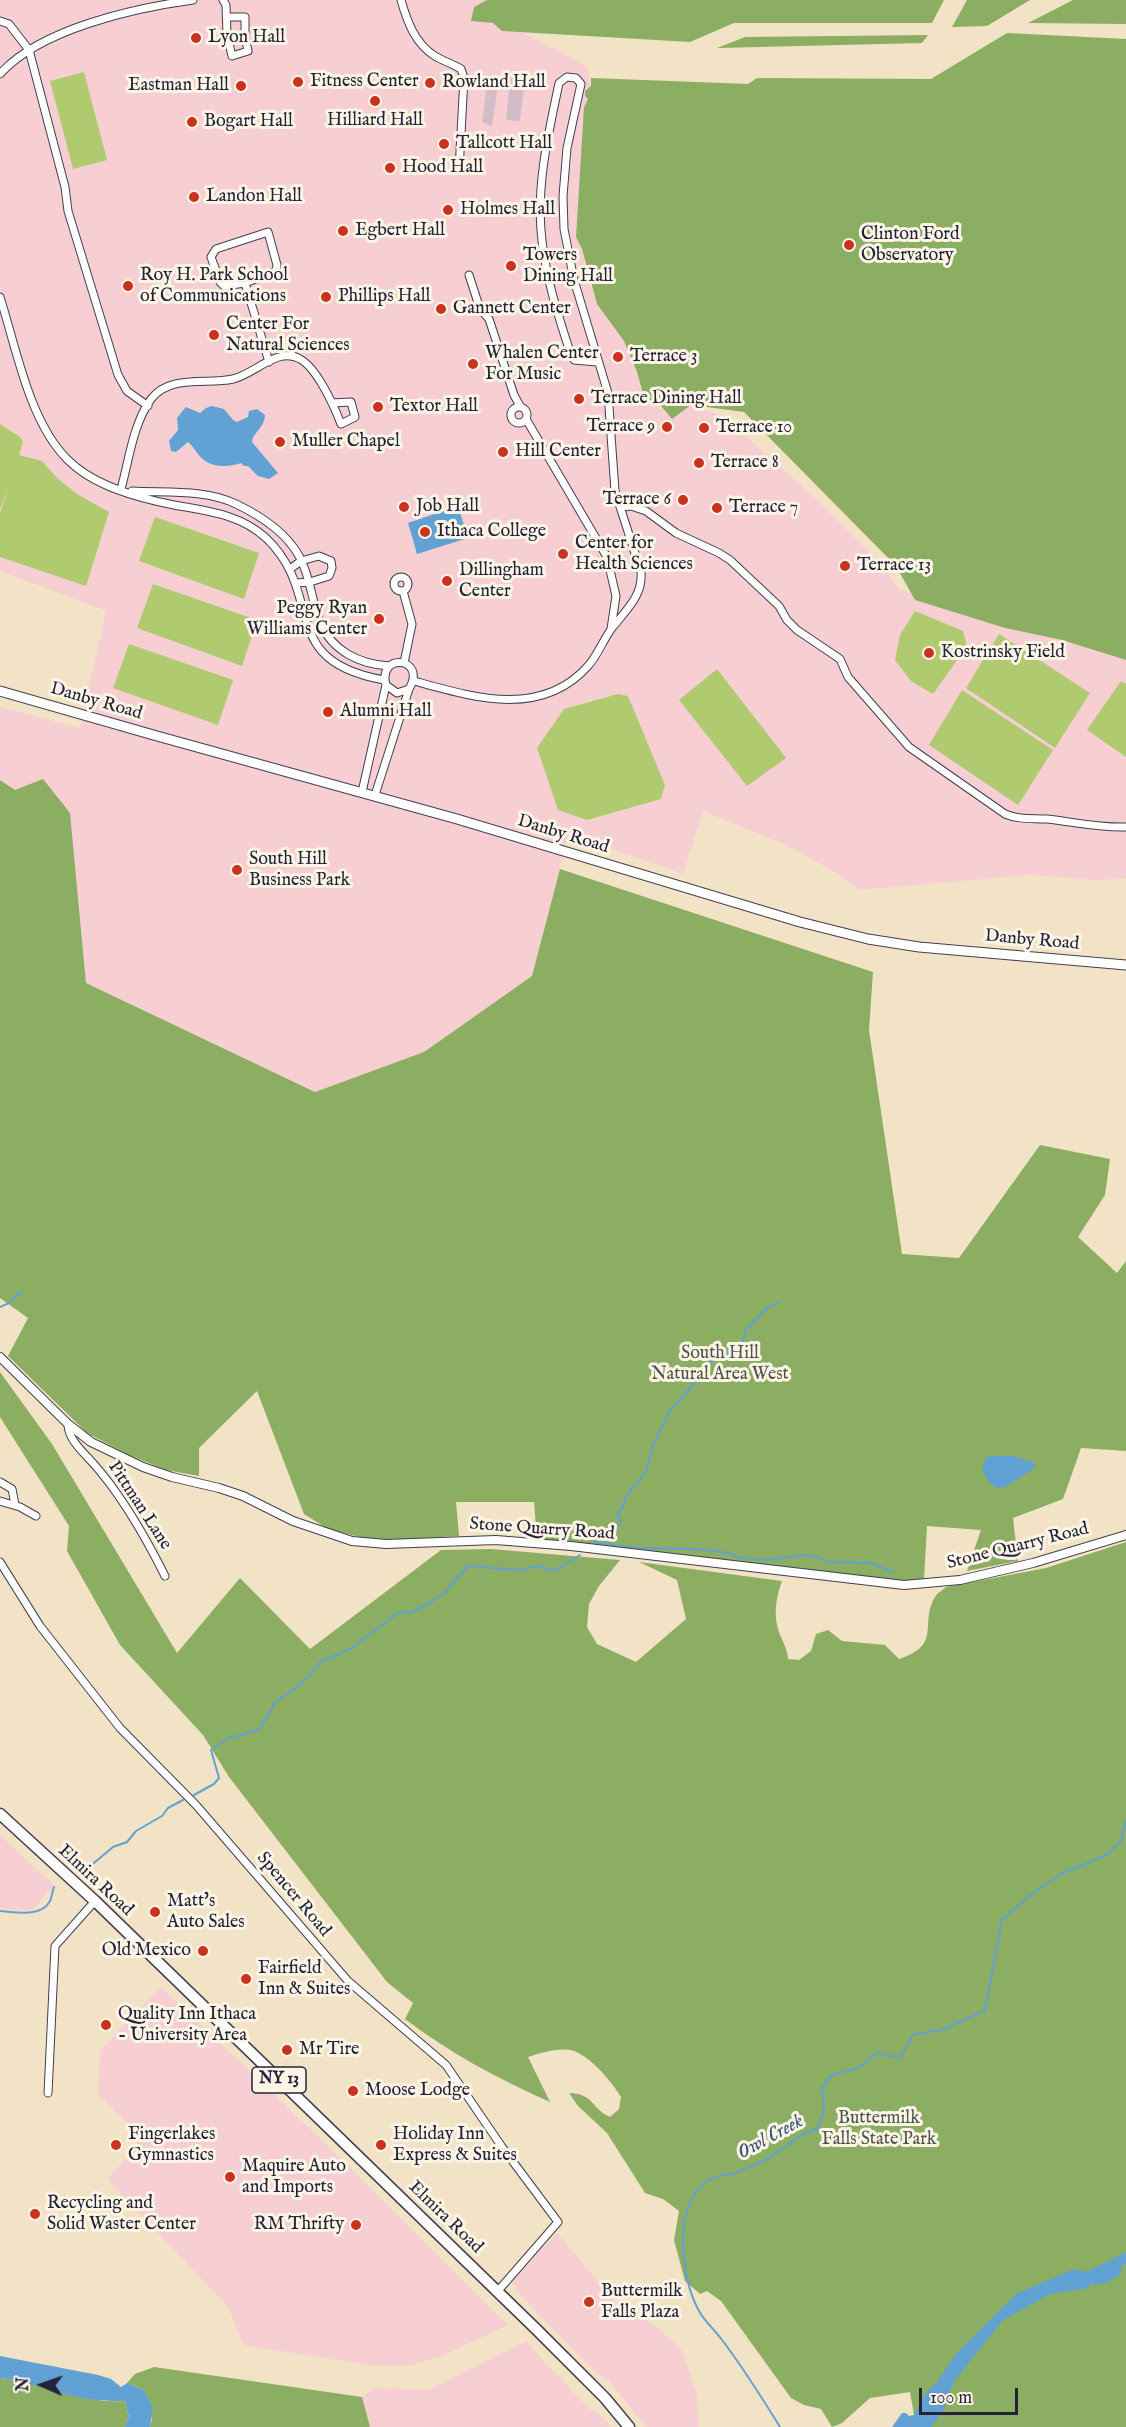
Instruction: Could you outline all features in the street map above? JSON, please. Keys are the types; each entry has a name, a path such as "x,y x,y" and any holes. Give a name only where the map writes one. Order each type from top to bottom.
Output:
{"highway":[{"name":"Elmira Road","path":"0,1814 95,1902 497,2292 605,2398 629,2427"}],"main road":[{"name":"Danby Road","path":"0,691 375,795 790,919 868,939 919,947 1126,965"}],"street":[{"path":"0,74 13,61 50,39 148,7 193,0"},
{"path":"223,0 226,5 227,35 232,56 248,51 245,17 227,17"},
{"path":"401,0 407,20 420,43 435,56 461,69 464,78 459,170"},
{"path":"0,21 9,24 29,50 65,186 68,212 118,375 127,391 148,406"},
{"path":"414,681 483,698 514,700 542,696 579,675 593,660 611,629 634,601 639,591 642,578 612,474 608,393 574,280 564,229 563,196 567,148 581,84 576,78 567,77 559,83 545,151 540,213 543,249 552,293 570,352 574,360 597,362"},
{"path":"268,232 277,265 276,271 245,282 224,286 220,282 211,256 216,249 268,232"},
{"path":"469,275 480,309 489,319 514,395 520,406 526,410 526,419 607,557 615,596 611,629"},
{"path":"245,282 269,362"},
{"path":"0,297 34,405 53,443 76,468 98,481 158,502 229,516 264,536 290,569 305,619 318,648 344,668 385,683 397,693 409,689"},
{"path":"0,326 8,322"},
{"path":"121,489 138,426 148,406 159,392 171,386 187,382 235,379 280,356 289,354 301,359 309,367 332,402"},
{"path":"520,406 512,411 511,417 518,423 526,419"},
{"path":"121,489 176,492 234,503 277,529 301,561 310,582 320,621 328,637 340,650 371,664 389,666"},
{"path":"620,507 631,506 646,511 676,533 730,560 779,606 797,630 840,659 848,677 909,747 1005,814 1024,819 1045,819 1103,828 1126,827"},
{"path":"290,569 301,561 319,556 331,561 332,568 329,576 310,582 296,583"},
{"path":"403,591 412,624 404,663"},
{"path":"362,792 385,683 385,672 396,662 404,663 413,671 414,681 409,689 375,795"},
{"name":"Stone Quarry Road","path":"0,1357 68,1424 91,1442 143,1467 243,1496 293,1521 333,1536 369,1544 484,1540 517,1542 904,1585 960,1580 1049,1559 1126,1535"},
{"name":"Pittman Lane","path":"68,1424 68,1432 73,1440 108,1480 165,1576"},
{"path":"0,1482 12,1489 15,1506"},
{"path":"0,1501 36,1516"},
{"name":"Spencer Road","path":"0,1562 40,1626 127,1736 196,1805 348,1981 446,2065 502,2147 558,2222 497,2292"},
{"path":"48,2093 55,1946 95,1902"}],"shaded area":[{"name":"Ithaca College","path":"0,0 487,0 474,8 587,66 591,86 585,91 589,98 582,249 587,275 597,304 624,341 637,372 640,388 672,419 691,405 724,416 816,499 883,566 899,589 1005,628 1062,640 1126,660 1126,878 1098,880 1029,875 859,890 840,875 784,844 703,811 683,874 569,834 532,976 424,1052 315,1092 86,983 70,813 15,790 0,780 0,707 80,728 106,611 0,571"},
{"path":"510,78 525,78 520,121 506,120"},
{"path":"487,85 498,86 492,126 482,122"},
{"path":"0,1835 54,1885 33,1910 0,1909"},
{"path":"161,1987 343,2160 508,2325 444,2355 410,2366 375,2366 243,2345 228,2307 107,2179 136,2148 139,2134 98,2095 100,2051"},
{"path":"557,2233 625,2313 632,2307 682,2349 697,2394 699,2427 646,2427 607,2379 585,2362 515,2290 511,2281"},
{"path":"527,2341 570,2389 591,2410 599,2413 611,2427 370,2427 362,2397 375,2388 429,2390"}],"green space":[{"path":"487,0 944,0 932,23 734,23 690,42 502,31 493,23 471,21 474,7"},
{"path":"967,0 1030,0 987,26 952,27"},
{"path":"1073,0 1126,0 1126,24 1028,23"},
{"path":"1007,33 1126,39 1126,660 1062,640 1005,628 915,600 896,566 744,412 691,405 672,419 660,405 644,398 637,372 624,341 597,304 582,249 576,237 584,107 588,99 585,91 591,86 591,78 748,84 757,78 931,79"},
{"path":"928,35 922,43 717,48 745,37"},
{"path":"84,72 107,160 73,169 50,81"},
{"path":"0,424 20,437 23,442 19,455 42,461 57,478 77,494 109,512 86,586 0,557 0,513 8,489 0,509"},
{"path":"155,517 259,553 244,599 139,561"},
{"path":"153,584 257,620 242,666 137,628"},
{"name":"Kostrinsky Field","path":"915,611 963,631 967,646 933,694 911,681 895,660 900,635"},
{"path":"999,634 1090,693 1055,748 966,688"},
{"path":"129,644 233,680 218,725 113,688"},
{"path":"717,669 786,758 747,786 679,700"},
{"path":"1121,681 1126,684 1126,757 1087,730"},
{"path":"962,690 1053,750 1018,805 929,745"},
{"path":"618,694 628,696 665,785 661,799 587,820 558,810 537,748 564,709"},
{"name":"South Hill Natural Area West","path":"43,779 70,813 86,983 315,1092 424,1052 532,976 560,869 873,972 869,1030 902,1254 959,1258 1040,1145 1110,1159 1105,1195 1078,1237 1117,1273 1126,1261 1126,1451 1081,1448 1063,1499 1013,1518 1018,1561 967,1571 981,1530 927,1526 924,1580 892,1580 537,1539 534,1502 456,1502 459,1536 375,1541 328,1529 304,1514 257,1391 199,1448 199,1476 166,1470 129,1455 87,1433 8,1356 28,1318 0,1298 0,780 15,790"},
{"name":"Buttermilk Falls State Park","path":"0,1372 52,1444 177,1653 240,1578 310,1649 441,1550 491,1549 620,1560 599,1586 589,1604 587,1627 597,1644 636,1662 686,1619 677,1580 639,1562 782,1581 777,1600 776,1620 788,1659 799,1660 811,1651 816,1634 828,1630 842,1641 885,1645 899,1659 913,1653 926,1640 931,1607 936,1596 946,1587 1046,1568 1126,1542 1126,2427 921,2427 914,2415 910,2392 870,2398 842,2423 832,2427 821,2409 804,2405 791,2398 721,2301 707,2291 700,2294 685,2281 674,2240 679,2211 663,2199 645,2193 607,2133 578,2106 569,2093 584,2096 610,2117 619,2109 621,2097 599,2069 584,2056 570,2050 554,2050 528,2057 550,2102 475,2065 405,2019 413,2003 387,1982 229,1777 203,1735 120,1645 67,1551 69,1526 0,1417"},
{"path":"154,2367 362,2397 370,2427 150,2427 152,2419 144,2390 127,2383 135,2374"},
{"path":"0,2378 93,2399 125,2401 129,2417 124,2427 0,2427"}],"water":[{"path":"212,406 224,409 237,422 248,417 249,411 257,409 265,415 263,424 252,442 278,473 269,479 258,476 248,466 241,463 217,466 208,463 188,442 176,452 171,451 169,441 178,430 177,418 186,407 200,413"},
{"path":"458,506 468,538 417,554 408,523"},
{"path":"1014,1456 1034,1463 1036,1467 1005,1487 997,1488 989,1482 982,1470 986,1457"},
{"path":"1126,2252 1126,2263 1122,2265 1120,2275 1113,2279 1102,2284 1091,2284 1088,2288 1050,2294 1003,2320 955,2380 944,2410 931,2427 892,2427 902,2413 909,2416 914,2415 925,2394 937,2382 956,2354 1016,2294 1074,2269 1087,2272"},
{"path":"0,2356 98,2375 111,2379 121,2387 127,2383 144,2390 153,2408 150,2427 124,2427 129,2417 125,2401 88,2399 0,2378"}],"waterway":[{"path":"0,1307 11,1302 21,1291"},
{"path":"594,1542 611,1528 619,1525 621,1521 617,1514 623,1507 625,1498 647,1470 653,1445 670,1411 698,1379 708,1363 739,1346 743,1341 745,1331 769,1306 778,1302"},
{"path":"594,1542 635,1548 697,1549 766,1560 802,1555 818,1557 829,1562 871,1563 893,1572"},
{"path":"194,1795 214,1784 219,1778 211,1750 227,1739 260,1729 275,1703 308,1678 320,1662 352,1648 398,1613 412,1612 430,1603 444,1593 468,1566 519,1570 539,1566 549,1570 557,1569 580,1555"},
{"path":"82,1873 113,1847 127,1842 136,1831 183,1800"},
{"name":"Owl Creek","path":"780,2427 737,2361 701,2315 693,2297 684,2263 683,2245 684,2226 694,2195 708,2180 741,2171 763,2161 802,2135 817,2129 824,2111 822,2087 832,2075 861,2067 876,2053 900,2058 913,2035 945,2029 985,2010 1002,1920 1029,1896 1061,1874 1108,1854 1121,1841 1126,1820"},
{"path":"0,1911 27,1913 40,1910 50,1901 54,1887"}],"place":[{"name":"Lyon Hall","path":"196,38"},
{"name":"Fitness Center","path":"298,82"},
{"name":"Rowland Hall","path":"430,83"},
{"name":"Eastman Hall","path":"241,86"},
{"name":"Hilliard Hall","path":"375,101"},
{"name":"Bogart Hall","path":"192,122"},
{"name":"Tallcott Hall","path":"444,144"},
{"name":"Hood Hall","path":"390,168"},
{"name":"Landon Hall","path":"194,197"},
{"name":"Holmes Hall","path":"448,210"},
{"name":"Egbert Hall","path":"343,231"},
{"name":"Clinton Ford Observatory","path":"849,245"},
{"name":"Towers Dining Hall","path":"511,266"},
{"name":"Roy H. Park School of Communications","path":"128,286"},
{"name":"Phillips Hall","path":"326,297"},
{"name":"Gannett Center","path":"441,309"},
{"name":"Center For Natural Sciences","path":"214,335"},
{"name":"Terrace 3","path":"618,357"},
{"name":"Whalen Center For Music","path":"473,364"},
{"name":"Terrace Dining Hall","path":"579,399"},
{"name":"Textor Hall","path":"378,407"},
{"name":"Terrace 9","path":"667,427"},
{"name":"Terrace 10","path":"704,428"},
{"name":"Muller Chapel","path":"280,442"},
{"name":"Hill Center","path":"503,452"},
{"name":"Terrace 8","path":"699,463"},
{"name":"Terrace 6","path":"683,500"},
{"name":"Job Hall","path":"404,507"},
{"name":"Terrace 7","path":"717,508"},
{"name":"Ithaca College","path":"425,532"},
{"name":"Center for Health Sciences","path":"563,554"},
{"name":"Terrace 13","path":"845,566"},
{"name":"Dillingham Center","path":"447,581"},
{"name":"Peggy Ryan Williams Center","path":"379,619"},
{"name":"Kostrinsky Field","path":"929,653"},
{"name":"Alumni Hall","path":"328,712"},
{"name":"South Hill Business Park","path":"237,870"},
{"name":"Matt's Auto Sales","path":"155,1912"},
{"name":"Old Mexico","path":"203,1951"},
{"name":"Fairfield Inn & Suites","path":"246,1979"},
{"name":"Quality Inn Ithaca - University Area","path":"106,2025"},
{"name":"Mr Tire","path":"287,2050"},
{"name":"Moose Lodge","path":"353,2091"},
{"name":"Fingerlakes Gymnastics","path":"116,2145"},
{"name":"Holiday Inn Express & Suites","path":"381,2145"},
{"name":"Maquire Auto and Imports","path":"230,2177"},
{"name":"Recycling and Solid Waster Center","path":"35,2214"},
{"name":"RM Thrifty","path":"356,2225"},
{"name":"Buttermilk Falls Plaza","path":"589,2302"}]}
